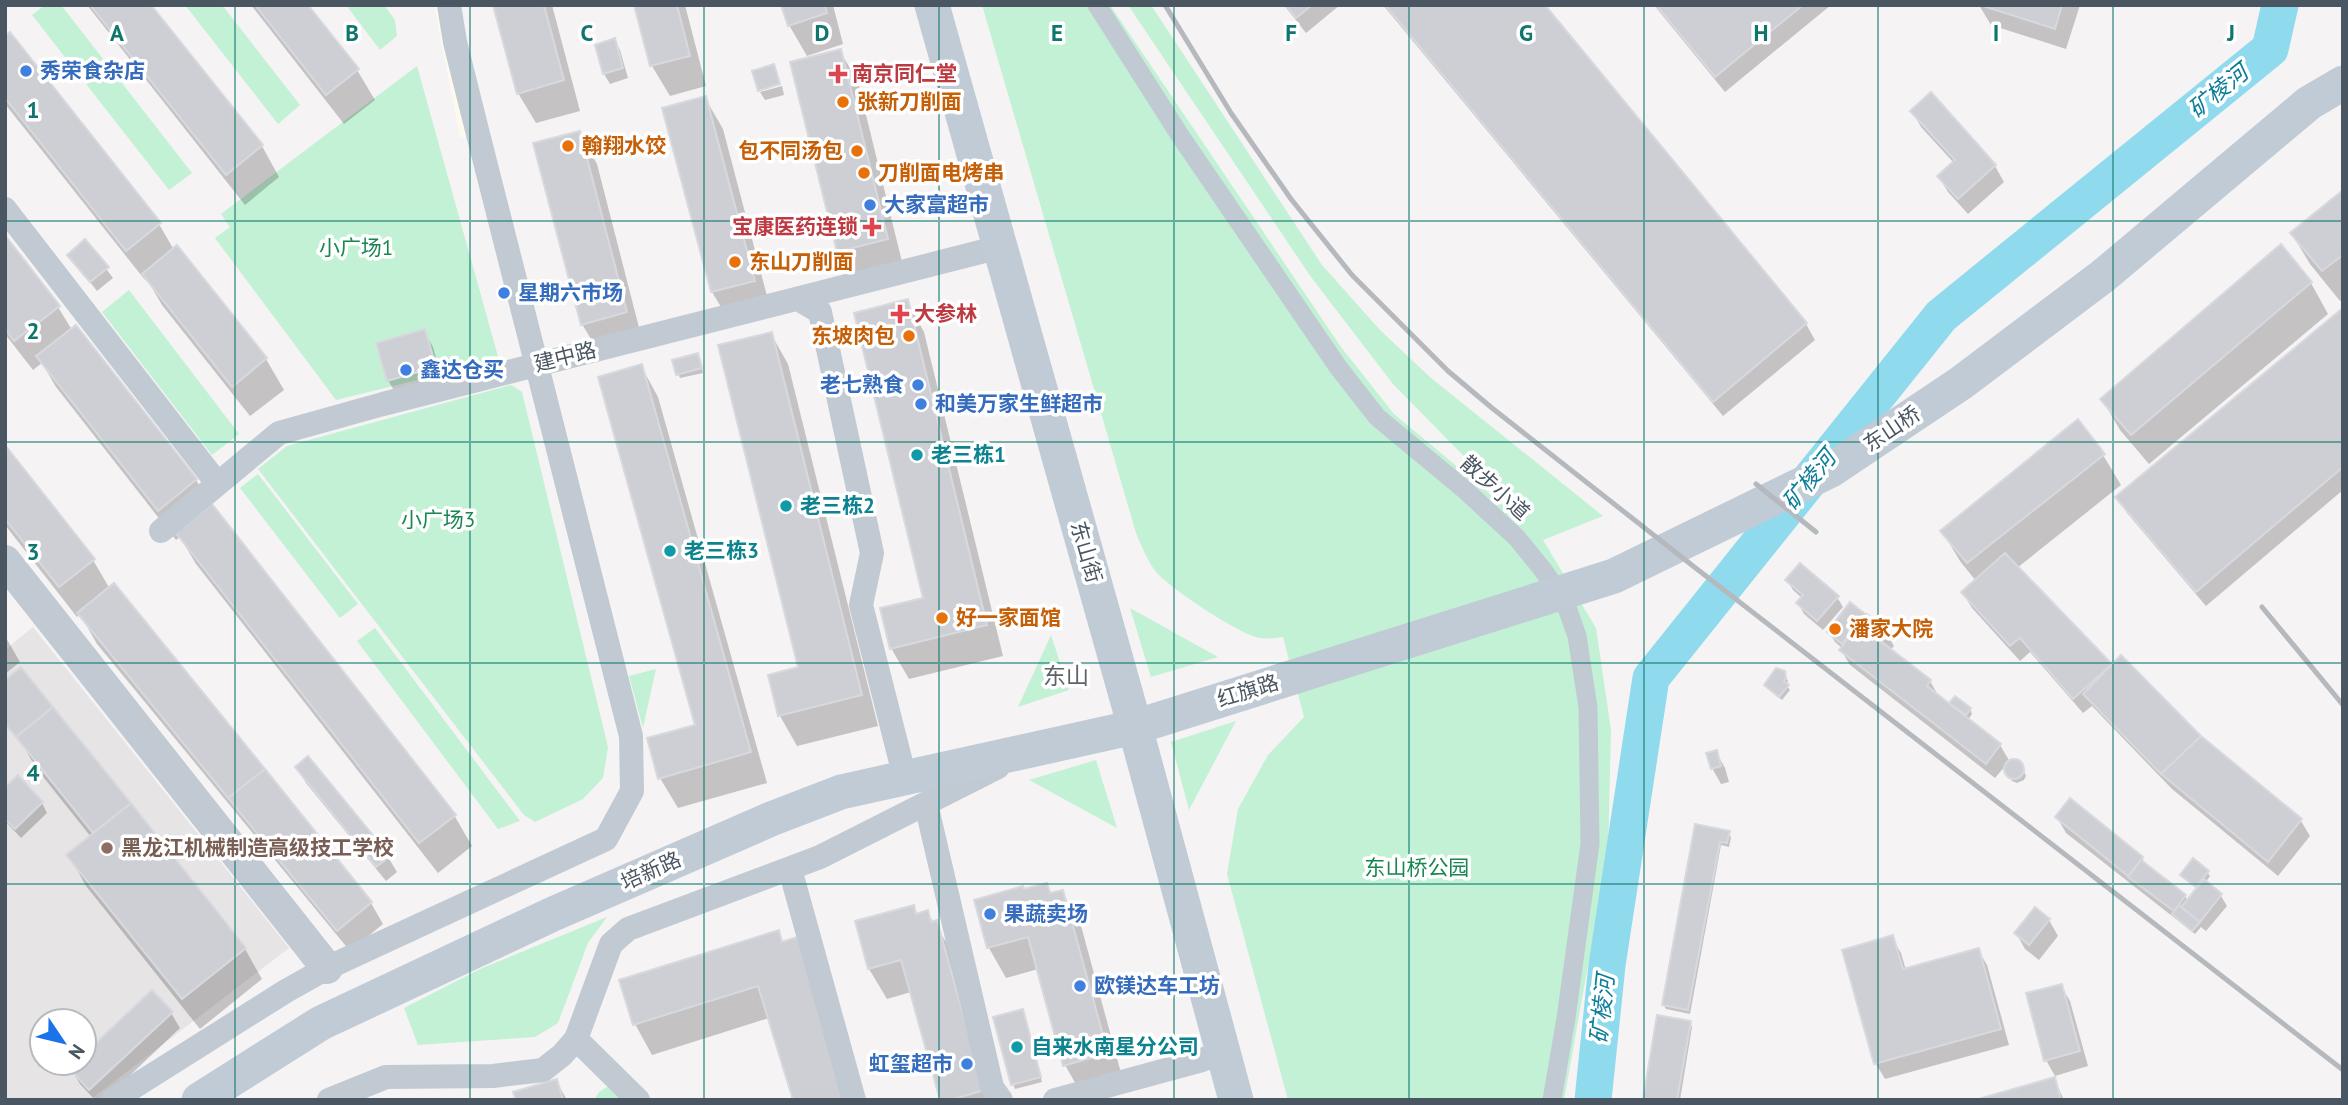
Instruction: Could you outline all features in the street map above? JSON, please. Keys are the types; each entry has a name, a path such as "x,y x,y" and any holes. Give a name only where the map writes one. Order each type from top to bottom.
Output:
{"main road":[{"name":"东山街","path":"932,5 1135,727 1236,1100"},
{"name":"东山桥","path":"1361,656 1614,576 1831,470 1961,383 2103,276 2309,103 2343,83"},
{"name":"红旗路","path":"1135,727 1361,656"},
{"name":"培新路","path":"199,1100 321,1023 553,914 810,804 841,792 915,791 1033,750 1135,727"}],"street":[{"path":"113,1100 327,968 606,839 632,791 631,736 455,43 450,5"},
{"name":"散步小道","path":"1097,5 1179,134 1338,367 1369,407 1517,538 1565,602 1577,636 1587,698 1591,759 1590,844 1552,1100"},
{"path":"5,209 218,483"},
{"name":"建中路","path":"161,531 279,433 1000,247"},
{"path":"798,299 820,312 872,553 861,605 915,791 992,1087 1000,1100"},
{"path":"5,561 327,968"},
{"path":"328,1100 386,1077 493,1076 543,1070 576,1039 611,944 628,929 820,857 915,791"},
{"path":"790,869 854,1100"},
{"path":"576,1039 638,1100"},
{"path":"1055,1100 1223,1052"}],"shaded area":[{"path":"434,5 459,5 485,130 460,138"},
{"name":"黑龙江机械制造高级技工学校","path":"33,627 289,948 90,1100 5,1100 5,650"}],"green space":[{"path":"45,5 61,5 192,173 169,190 32,15"},
{"path":"185,5 222,5 300,105 278,124"},
{"path":"346,5 384,5 395,20 397,36 380,50"},
{"name":"东山桥公园","path":"982,5 1110,5 1341,347 1394,414 1520,519 1505,498 1393,384 1311,277 1128,5 1151,5 1322,265 1380,330 1431,378 1603,516 1543,540 1596,628 1611,730 1608,853 1564,1100 1288,1100 1227,874 1238,809 1268,755 1304,717 1283,637 1256,637 1219,618 1163,579 1145,553 1136,533"},
{"name":"小广场1","path":"417,66 499,360 336,400 215,238 230,227 221,214"},
{"path":"129,290 239,434 212,455 102,312"},
{"name":"小广场3","path":"511,385 522,392 608,747 603,778 583,799 535,822 524,815 258,469 287,446"},
{"path":"258,474 358,604 340,618 240,488"},
{"path":"1130,608 1218,657 1151,677"},
{"path":"375,628 520,821 498,829 357,641"},
{"path":"1051,635 1069,690 1018,707"},
{"path":"656,669 643,728 629,676"},
{"path":"1236,721 1189,810 1171,742"},
{"path":"1096,760 1117,828 1029,780"},
{"path":"607,917 588,943 558,1023 535,1037 418,1045 404,1008 480,969"},
{"path":"607,1087 618,1090 627,1100 594,1100 599,1092"}],"building":[{"path":"90,5 151,5 263,145 226,175"},
{"path":"255,5 308,5 359,69 326,95"},
{"path":"493,5 544,5 564,80 517,94"},
{"path":"634,5 677,5 690,56 650,66"},
{"path":"781,5 825,5 827,13 788,26"},
{"path":"1286,5 1312,5 1296,18"},
{"path":"1385,5 1545,5 1807,323 1713,402"},
{"path":"1656,5 1803,5 1715,77"},
{"path":"1980,5 2062,5 2055,29"},
{"path":"10,32 161,223 126,251 5,98 5,36"},
{"path":"615,38 623,68 603,74 595,45"},
{"path":"841,49 888,239 837,252 790,62"},
{"path":"774,64 780,84 758,91 752,71"},
{"path":"1931,92 1996,165 1958,199 1937,176 1955,160 1910,111"},
{"path":"706,96 755,281 711,292 662,108"},
{"path":"580,131 627,312 581,325 533,143"},
{"path":"2343,190 2343,255 2322,271 2290,233"},
{"path":"5,235 60,306 14,341 5,329"},
{"path":"85,239 109,267 90,282 67,255"},
{"path":"2281,244 2312,282 2131,435 2100,399"},
{"path":"177,245 267,358 232,387 142,274"},
{"name":"老三栋1","path":"908,299 987,625 890,649 880,608 923,598 854,313"},
{"path":"2343,308 2343,467 2196,592 2115,497"},
{"path":"76,325 197,479 158,511 36,356"},
{"path":"425,329 436,367 387,381 376,343"},
{"name":"老三栋2","path":"772,332 862,695 778,716 768,675 798,667 718,345"},
{"path":"698,353 702,368 676,375 672,360"},
{"name":"老三栋3","path":"642,364 751,752 658,779 647,738 695,725 598,377"},
{"path":"2078,419 2105,454 1967,563 1940,531"},
{"path":"5,445 95,559 59,587 5,519"},
{"path":"212,504 456,815 419,843 176,533"},
{"path":"2005,553 2112,664 2073,699 2020,638 2010,646 1961,592"},
{"path":"1800,563 1839,596 1817,621 1796,603 1803,595 1785,580"},
{"path":"114,583 265,769 228,798 77,613"},
{"path":"1850,602 1865,614 1842,644 1827,632"},
{"path":"1867,614 1886,629 1878,639 1931,680 1927,686 2001,744 1986,764 1839,650"},
{"path":"2121,655 2201,736 2161,774 2083,694"},
{"path":"21,667 53,707 16,737 5,724 5,680"},
{"path":"1776,668 1785,671 1784,681 1789,685 1779,697 1764,685"},
{"path":"1955,696 1971,708 1966,715 1949,703"},
{"path":"53,707 131,803 93,833 16,737"},
{"path":"2201,736 2302,819 2268,862 2161,774"},
{"path":"1717,750 1721,766 1711,769 1706,753"},
{"path":"308,756 390,856 376,867 295,767"},
{"path":"2014,759 2021,762 2024,769 2021,776 2014,779 2007,776 2004,769 2007,762"},
{"path":"265,769 372,902 337,931 228,798"},
{"path":"18,775 43,802 15,829 5,819 5,787"},
{"path":"2070,798 2143,857 2128,876 2055,817"},
{"path":"131,803 246,948 182,999 66,855"},
{"path":"1695,824 1730,831 1727,843 1720,842 1688,1010 1662,1005"},
{"path":"2193,858 2209,871 2196,887 2180,875"},
{"path":"2141,860 2186,895 2174,911 2128,877"},
{"path":"2204,879 2222,894 2200,922 2181,907"},
{"path":"1047,883 1050,893 1063,890 1108,1053 1063,1066 1028,937 987,948 974,900 1023,886 1024,889"},
{"path":"914,905 916,914 928,910 931,922 937,920 984,1090 951,1100 940,1100 901,960 868,969 855,921"},
{"path":"2179,905 2200,922 2192,931 2172,914"},
{"path":"2035,907 2050,919 2029,945 2014,933"},
{"path":"779,930 782,942 797,937 847,1100 793,1100 758,986 633,1025 619,980"},
{"path":"1893,935 1903,969 1979,948 2001,1029 1874,1064 1842,950"},
{"path":"2062,984 2080,1051 2044,1061 2026,993"},
{"path":"152,990 173,1012 89,1090 77,1077 98,1077 98,1041"},
{"name":"自来水南星分公司","path":"1023,1009 1041,1077 1011,1085 993,1017"},
{"path":"1657,1015 1691,1021 1677,1100 1643,1100"},
{"path":"2055,1077 2061,1100 1975,1100"},
{"path":"2055,1077 2061,1100 1975,1100"},
{"path":"557,1079 563,1100 516,1100 513,1092"}],"waterway":[{"name":"矿棱河","path":"1593,1100 1607,965 1651,678 1941,316 2270,49 2280,5"}],"railway":[{"path":"1165,5 1231,113 1291,199 1352,275 1448,371 1693,566 2343,1070"},
{"path":"1756,484 1816,532"},
{"path":"2262,607 2343,705"}],"place":[{"name":"秀荣食杂店","path":"26,71"},
{"name":"南京同仁堂","path":"838,74"},
{"name":"张新刀削面","path":"843,102"},
{"name":"翰翔水饺","path":"568,146"},
{"name":"包不同汤包","path":"857,151"},
{"name":"刀削面电烤串","path":"864,173"},
{"name":"大家富超市","path":"870,205"},
{"name":"宝康医药连锁","path":"872,227"},
{"name":"东山刀削面","path":"735,262"},
{"name":"星期六市场","path":"504,293"},
{"name":"大参林","path":"900,314"},
{"name":"东坡肉包","path":"909,336"},
{"name":"鑫达仓买","path":"406,370"},
{"name":"老七熟食","path":"918,385"},
{"name":"和美万家生鲜超市","path":"921,404"},
{"name":"老三栋1","path":"917,455"},
{"name":"老三栋2","path":"786,506"},
{"name":"老三栋3","path":"670,551"},
{"name":"好一家面馆","path":"942,618"},
{"name":"潘家大院","path":"1835,629"},
{"name":"黑龙江机械制造高级技工学校","path":"107,848"},
{"name":"果蔬卖场","path":"990,914"},
{"name":"欧镁达车工坊","path":"1080,986"},
{"name":"自来水南星分公司","path":"1017,1047"},
{"name":"虹玺超市","path":"967,1064"}],"district":[{"name":"东山","path":"1066,676"}]}
